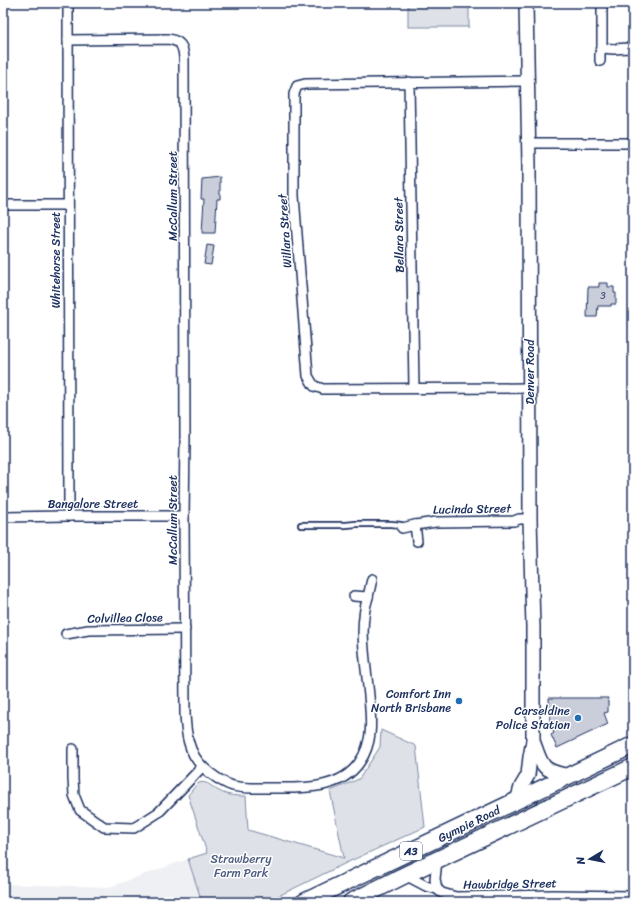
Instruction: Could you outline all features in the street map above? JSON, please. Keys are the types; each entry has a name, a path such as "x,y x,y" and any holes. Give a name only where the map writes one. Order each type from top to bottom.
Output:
{"highway":[{"name":"Gympie Road","path":"304,902 633,745"},
{"name":"Gympie Road","path":"351,902 633,767"}],"street":[{"name":"Whitehorse Street","path":"68,3 69,516"},
{"name":"Denver Road","path":"517,801 521,787 528,776 533,741 533,627 530,519 529,143 526,3"},
{"path":"600,61 600,53 602,48 602,3"},
{"name":"McCallum Street","path":"68,40 168,39 174,40 183,48 186,440 184,516 185,714 186,735 192,752 202,767 222,781 234,786 254,788 302,788 338,780 349,773 359,763 366,750 371,729 363,627 365,607 372,579"},
{"path":"602,48 633,49"},
{"name":"Willara Street","path":"528,81 305,84 297,86 294,94 294,196 308,376 314,386 323,389 530,388"},
{"name":"Bellara Street","path":"409,82 414,388"},
{"path":"529,143 633,143"},
{"path":"3,205 68,205"},
{"name":"Bangalore Street","path":"3,517 184,516"},
{"name":"Lucinda Street","path":"402,528 436,522 514,521 520,519 530,519"},
{"path":"414,525 416,541"},
{"path":"354,596 368,596"},
{"name":"Colvillea Close","path":"66,634 88,630 185,629"},
{"name":"Denver Road","path":"533,741 545,767 568,776"},
{"path":"73,749 72,779 74,795 80,810 104,827 134,828 159,812 202,767"},
{"path":"437,860 435,879 437,890"},
{"name":"Hawbridge Street","path":"405,875 442,893 478,899 553,895 633,896"}],"lane":[{"path":"301,525 391,524 401,525 402,528"}],"shaded area":[{"path":"188,859 202,902 3,902 3,884 109,887"}],"green space":[{"path":"408,3 469,3 469,27 408,27"},
{"name":"Strawberry Farm Park","path":"381,730 416,746 425,827 266,902 202,902 188,859 207,853 188,795 196,785 202,782 226,794 246,796 248,830 344,858 330,791 359,779 380,747"}],"building":[{"path":"220,177 220,199 217,199 215,233 202,233 204,199 201,199 202,179"},
{"path":"207,245 214,246 211,265 204,264"},
{"path":"599,283 608,283 608,287 614,287 614,293 616,293 616,304 611,304 611,306 598,306 597,317 587,317 588,287 599,287"},
{"name":"Carseldine Police Station","path":"549,698 608,698 608,712 604,713 608,724 557,748 551,735 554,733 550,724"}],"place":[{"name":"Comfort Inn North Brisbane","path":"459,701"},
{"name":"Carseldine Police Station","path":"578,718"}]}
